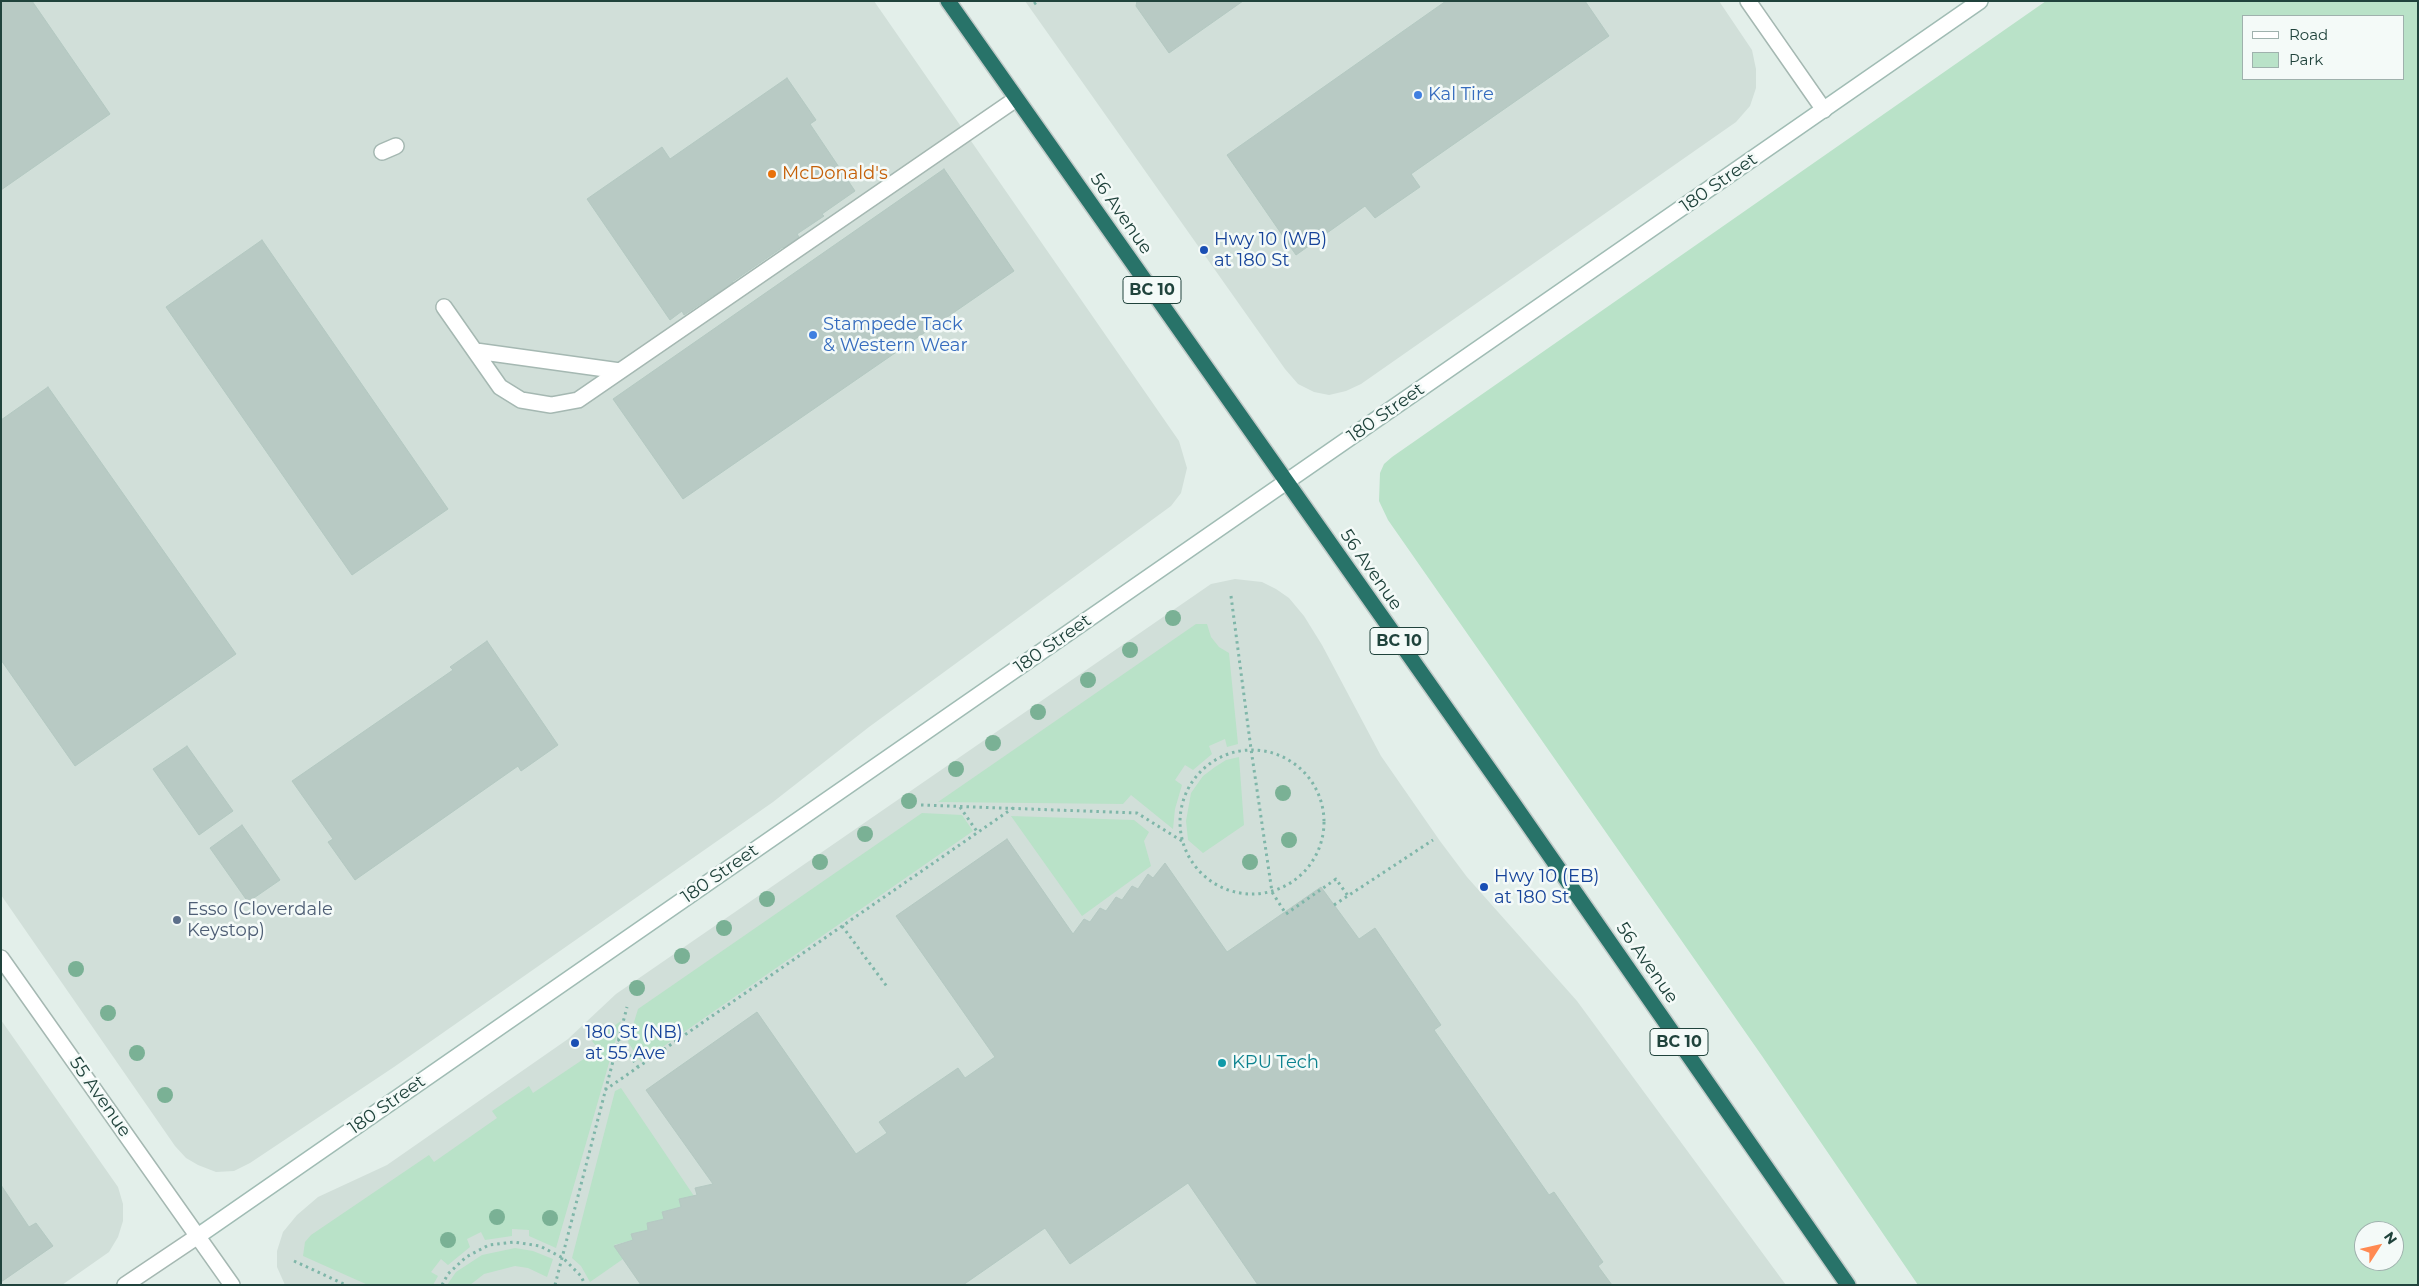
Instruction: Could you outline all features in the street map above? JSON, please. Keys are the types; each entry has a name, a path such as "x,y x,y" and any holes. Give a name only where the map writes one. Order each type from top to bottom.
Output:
{"highway":[{"name":"56 Avenue","path":"948,1 1517,808 1848,1285"}],"street":[{"path":"1748,1 1824,110"},
{"name":"180 Street","path":"125,1285 1980,1"},
{"path":"444,307 500,386 521,400 551,405 578,400 1016,99"},
{"path":"476,351 620,371"},
{"name":"55 Avenue","path":"1,958 232,1285"}],"path":[{"path":"1034,4 1038,1"},
{"path":"1231,596 1272,892 1286,914 1336,879 1348,896"},
{"path":"1251,749 1274,752 1294,763 1311,779 1322,800 1325,823 1321,846 1310,866 1293,882 1272,892 1249,895 1220,886 1207,878 1192,862 1183,842 1180,820 1184,798 1194,778 1209,763 1222,756 1251,749"},
{"path":"921,805 1137,813 1183,842"},
{"path":"960,807 978,832"},
{"path":"605,1090 1013,808"},
{"path":"1334,905 1434,840"},
{"path":"842,926 888,988"},
{"path":"555,1285 627,1007"},
{"path":"618,1039 638,1067"},
{"path":"442,1285 448,1274 466,1257 489,1245 514,1242 540,1246 562,1258 581,1276 586,1285"},
{"path":"294,1261 346,1285"}],"shaded area":[{"path":"1,1 874,1 1179,441 1187,468 1181,493 1171,506 869,727 773,802 394,1067 250,1163 234,1171 216,1172 198,1165 186,1158 175,1146 1,895"},
{"path":"1025,1 1719,1 1752,50 1756,69 1756,88 1750,106 1736,122 1361,384 1346,391 1329,395 1314,392 1298,384 1285,369"},
{"path":"1235,579 1262,582 1276,589 1289,598 1304,616 1322,645 1381,756 1440,841 1467,877 1577,1001 1786,1285 285,1285 277,1267 277,1251 283,1232 297,1215 318,1197 387,1165 568,1039 616,994 1211,584"},
{"path":"1,1020 118,1187 123,1204 123,1221 118,1237 109,1252 62,1285 1,1285"}],"green space":[{"path":"2046,1 2418,1 2418,1285 1918,1285 1762,1056 1388,520 1379,501 1380,473 1384,464 1392,457"},
{"path":"1196,624 1207,624 1211,637 1219,647 1229,653 1238,744 1227,747 1225,739 1209,746 1212,754 1193,770 1185,765 1175,780 1182,785 1175,809 1173,829 1131,795 1123,804 938,802"},
{"path":"1239,757 1244,825 1203,853 1188,840 1186,821 1191,793 1203,776 1215,767 1226,760"},
{"path":"922,813 962,815 973,831 641,1062 628,1042 638,1009"},
{"path":"1011,816 1134,820 1149,832 1144,841 1151,866 1082,916"},
{"path":"621,1021 556,1248 529,1236 529,1230 512,1229 512,1236 485,1240 481,1232 467,1239 470,1247 448,1265 441,1259 431,1272 438,1276 433,1285 368,1285 303,1256 305,1242 311,1235 429,1155 434,1162 497,1118 492,1111 529,1086 533,1093 594,1052 596,1046 592,1041"},
{"path":"621,1088 694,1196 679,1199 681,1207 662,1212 664,1219 647,1223 648,1230 631,1234 633,1240 614,1245 623,1259 590,1282 581,1266 572,1258 615,1091"},
{"path":"515,1248 533,1251 553,1259 547,1277 528,1268 515,1266 484,1274 470,1285 447,1285 456,1272 482,1255"}],"building":[{"path":"1,1 32,1 110,114 1,190"},
{"path":"1137,1 1243,1 1169,53 1136,6"},
{"name":"Kal Tire","path":"1446,1 1585,1 1609,36 1411,174 1420,187 1375,218 1365,206 1296,255 1227,155"},
{"path":"787,78 816,120 810,124 855,191 822,214 824,216 797,234 801,240 785,251 783,247 732,282 734,285 716,298 714,295 684,315 682,311 670,320 587,199 662,147 670,159"},
{"name":"Stampede Tack & Western Wear","path":"944,169 1014,271 683,499 613,399"},
{"path":"262,240 448,509 352,575 166,307"},
{"path":"48,387 236,654 75,766 1,660 1,420"},
{"path":"487,641 558,745 521,771 518,766 355,880 328,842 333,839 292,781 453,670 450,667"},
{"path":"187,746 233,811 199,835 153,769"},
{"path":"242,825 280,880 248,902 210,848"},
{"name":"KPU Tech","path":"1007,839 1073,934 1084,919 1090,922 1100,908 1106,911 1116,897 1122,900 1132,886 1138,889 1148,874 1153,878 1165,863 1227,952 1321,887 1359,939 1375,928 1441,1025 1434,1030 1549,1195 1554,1192 1603,1262 1598,1266 1612,1285 1258,1285 1188,1183 1070,1264 1045,1228 963,1285 641,1285 614,1246 633,1240 631,1234 648,1230 647,1223 664,1219 662,1212 681,1207 679,1199 697,1195 695,1188 713,1184 646,1090 757,1012 856,1154 887,1133 879,1122 958,1068 965,1078 995,1057 896,916"},
{"path":"1,1185 29,1227 36,1223 53,1246 1,1282"}],"place":[{"name":"Kal Tire","path":"1418,95"},
{"name":"McDonald's","path":"772,174"},
{"name":"Hwy 10 (WB) at 180 St","path":"1204,250"},
{"name":"Stampede Tack & Western Wear","path":"813,335"},
{"name":"Hwy 10 (EB) at 180 St","path":"1484,887"},
{"name":"Esso (Cloverdale Keystop)","path":"177,920"},
{"name":"180 St (NB) at 55 Ave","path":"575,1043"},
{"name":"KPU Tech","path":"1222,1063"}]}
